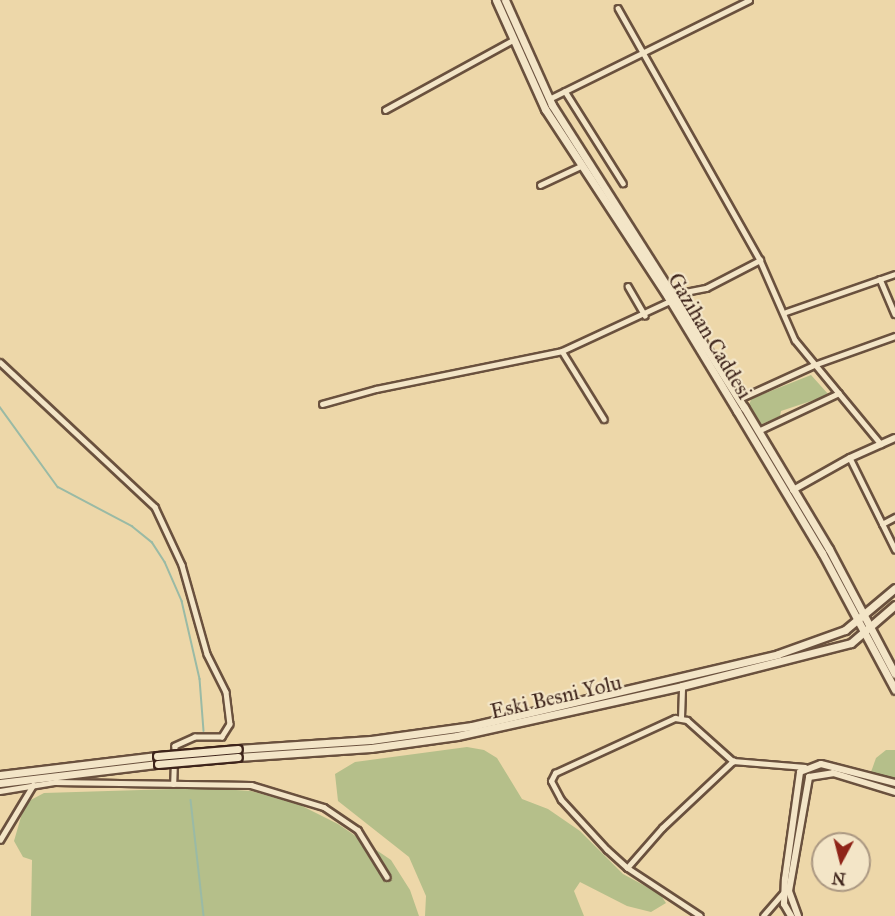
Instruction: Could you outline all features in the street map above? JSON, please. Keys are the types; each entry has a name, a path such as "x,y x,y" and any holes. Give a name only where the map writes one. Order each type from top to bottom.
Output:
{"main road":[{"name":"Gazihan Caddesi","path":"496,0 545,109 670,301 862,618"},
{"name":"Gazihan Caddesi","path":"505,0 549,99 675,294 739,399 793,490 868,630 895,674"},
{"name":"Eski Besni Yolu","path":"238,753 362,741 472,726 778,654 820,641 862,618 895,588"},
{"name":"Eski Besni Yolu","path":"238,753 354,749 457,736 682,686 847,644 868,630 895,605"},
{"name":"Gazihan Caddesi","path":"868,630 872,646 895,690"},
{"path":"847,644 872,646"},
{"path":"0,775 238,753"},
{"path":"0,783 158,760"}],"street":[{"path":"549,99 749,0"},
{"path":"618,8 760,260 786,312 793,336 814,365 881,444"},
{"path":"385,110 513,40"},
{"path":"565,91 623,183"},
{"path":"540,185 580,166"},
{"path":"675,294 706,288 760,260"},
{"path":"786,312 895,274"},
{"path":"880,279 895,314"},
{"path":"628,286 645,315"},
{"path":"322,405 367,391 562,351 645,315 670,301"},
{"path":"739,399 814,365 895,336"},
{"path":"562,351 604,419"},
{"path":"0,362 155,507 182,565 207,654 226,692 230,724 222,737 195,737 175,746 174,784"},
{"path":"758,431 839,393"},
{"path":"793,490 850,458 895,438"},
{"path":"850,458 895,549"},
{"path":"882,524 895,517"},
{"path":"681,718 682,686"},
{"path":"681,718 734,761 806,767 834,765 895,783"},
{"path":"681,718 552,777 552,785 561,800 627,868 700,916"},
{"path":"627,868 662,828 734,761"},
{"path":"798,916 787,891 798,777 806,767"},
{"path":"790,916 784,904 809,777 833,773 895,792"},
{"path":"0,840 33,785"},
{"path":"0,791 33,785 251,785 324,807 358,830 387,877"},
{"path":"762,916 787,891"}],"green space":[{"path":"811,375 829,395 781,411 780,416 760,425 749,406 751,399"},
{"path":"467,747 484,750 497,758 522,799 548,809 580,831 623,874 660,894 666,903 651,912 627,906 580,882 574,891 584,916 425,916 426,896 409,857 338,801 335,774 355,762"},
{"path":"886,750 895,750 895,779 871,772 876,758"},
{"path":"205,788 251,791 300,805 338,824 391,860 410,890 419,916 31,916 32,860 23,857 14,841 25,803 44,793"}],"waterway":[{"path":"0,407 58,487 132,526 152,542 165,562 182,601 200,679 204,731"},
{"path":"191,800 204,916"}]}
